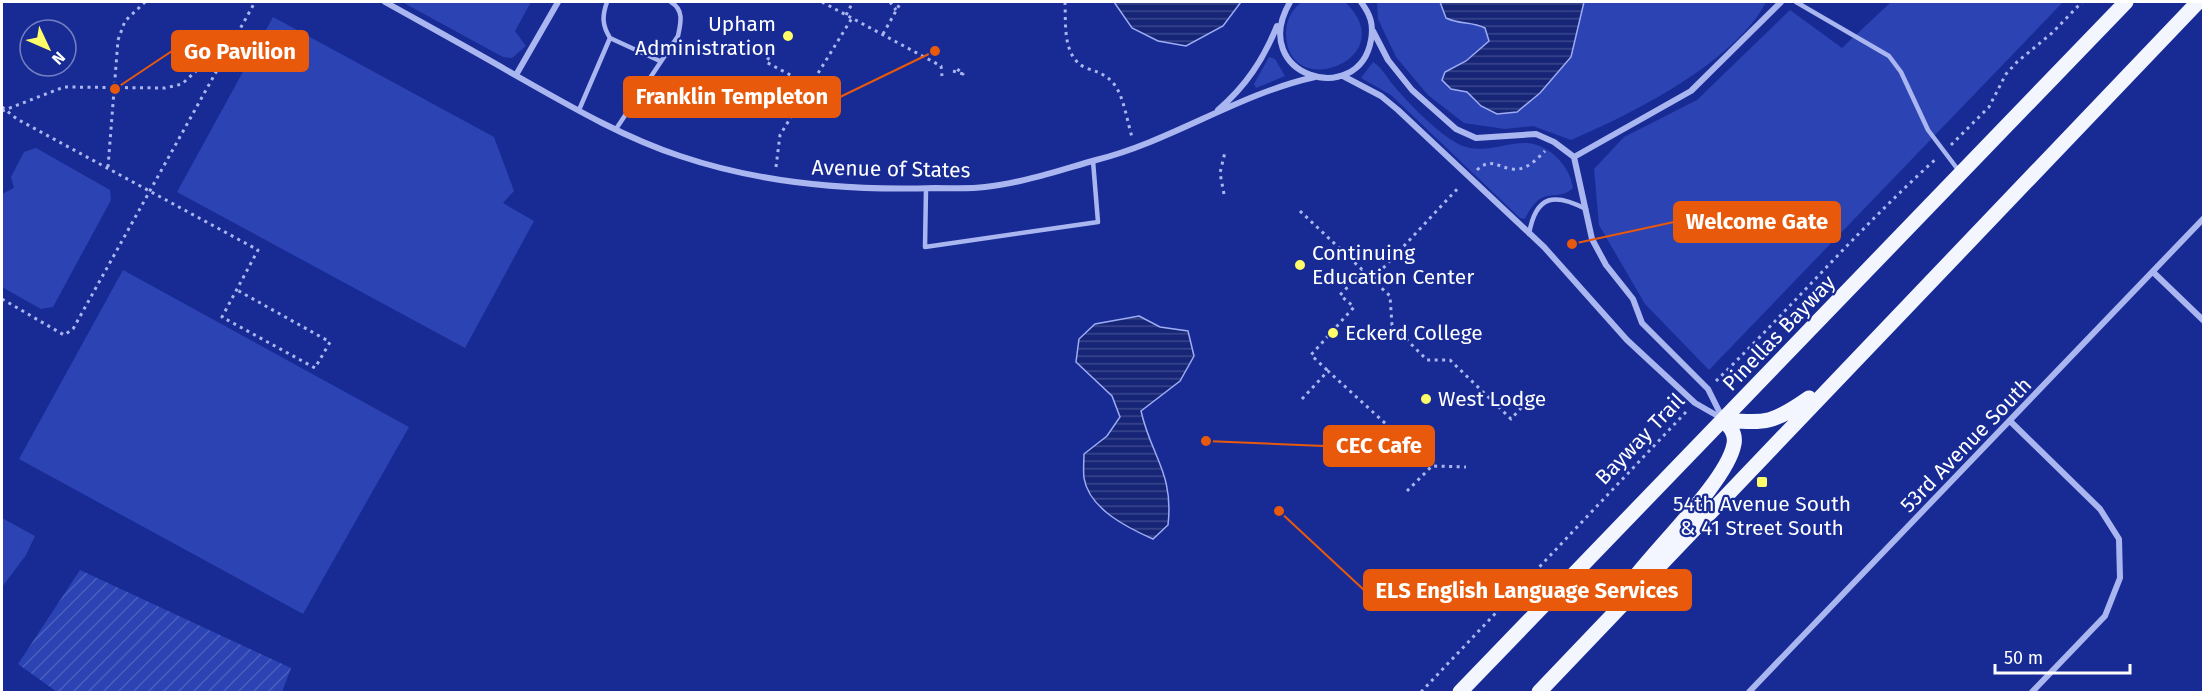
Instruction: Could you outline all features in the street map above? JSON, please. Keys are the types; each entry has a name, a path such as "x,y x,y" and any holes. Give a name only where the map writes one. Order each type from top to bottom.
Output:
{"main road":[{"name":"Pinellas Bayway","path":"1460,693 1962,175 2126,2"},
{"path":"1539,693 2198,2"},
{"path":"1723,420 1759,424 1772,421 1792,410 1843,373"},
{"path":"1599,629 1636,574 1725,469 1734,443 1734,433 1723,420"}],"street":[{"name":"Avenue of States","path":"385,2 579,110 616,129 680,156 770,179 866,190 986,187 1093,161 1169,136 1292,82 1315,77 1343,76"},
{"path":"516,75 558,2"},
{"name":"Avenue of States","path":"1211,116 1242,90 1258,65 1290,2"},
{"path":"1361,2 1369,13"},
{"path":"1369,2 1373,31 1389,60 1412,90 1456,129 1476,138 1536,134 1554,142 1574,157 1592,239 1606,265 1633,298 1642,323 1708,389 1723,420"},
{"path":"1574,157 1691,91 1780,2"},
{"path":"1282,16 1279,32 1283,50 1293,65 1315,77"},
{"path":"1373,31 1370,49 1360,64 1343,76 1381,96 1398,110 1529,234 1627,340 1695,403 1723,420"},
{"name":"53rd Avenue South","path":"1749,693 2012,422 2204,218"},
{"path":"2153,272 2204,321"},
{"path":"2012,422 2100,509 2119,539 2120,578 2105,616 2032,693"}],"lane":[{"path":"607,2 603,16 604,28 610,38 660,61"},
{"path":"616,129 678,36 682,18 677,5 671,2"},
{"path":"1796,2 1889,56 1901,72 1928,130 1962,175"},
{"path":"579,110 610,38"},
{"path":"926,189 925,247 1098,222 1093,161"},
{"path":"1529,234 1532,218 1540,206 1551,199 1562,198 1586,209"}],"path":[{"path":"108,167 118,40 125,21 145,2"},
{"path":"2,299 64,335 73,329 255,2"},
{"path":"822,2 941,66 942,76"},
{"path":"846,15 854,2"},
{"path":"890,2 896,10"},
{"path":"882,34 901,2"},
{"path":"1065,2 1066,34 1071,57 1083,67 1104,74 1115,85 1132,137"},
{"name":"Bayway Trail","path":"1708,389 1772,327 1821,272 1989,107 2006,74 2052,33 2082,2"},
{"path":"776,169 780,135 852,18"},
{"path":"2,109 22,106 64,87 165,88 182,84 238,32"},
{"path":"772,51 766,62 811,86"},
{"path":"2,109 258,250 222,317 315,368 330,342 237,290"},
{"path":"1476,171 1483,164 1496,163 1513,170 1529,166 1545,151"},
{"path":"1224,194 1220,172 1225,152"},
{"path":"1373,279 1460,186"},
{"path":"1300,211 1390,296 1392,325 1427,360 1450,360 1511,419 1522,407"},
{"path":"1363,271 1340,295 1354,308 1311,355 1432,466 1466,467"},
{"path":"1302,399 1328,371"},
{"name":"Bayway Trail","path":"1421,693 1695,403"},
{"path":"1407,491 1432,466"}],"shaded area":[{"path":"402,2 531,2 515,31 526,46 512,58 503,57"},
{"path":"1114,2 1241,2 1223,26 1186,46 1158,41 1132,28"},
{"path":"1302,2 1345,2 1360,23 1361,41 1353,56 1338,66 1320,69 1304,66 1291,54 1286,33 1288,19"},
{"path":"1377,2 1766,2 1751,24 1707,65 1651,101 1571,140 1533,126 1505,129 1464,123 1428,95 1396,57 1378,19"},
{"path":"1440,2 1584,2 1571,57 1540,93 1517,112 1497,114 1481,106 1467,92 1451,89 1442,80 1445,72 1466,61 1489,41 1485,28 1446,18"},
{"path":"1891,2 2063,2 1709,370 1645,304 1599,225 1594,169 1624,137 1697,100 1790,10 1842,48"},
{"path":"273,17 494,137 514,191 503,203 534,221 465,348 177,192"},
{"path":"1269,57 1275,59 1285,76 1256,88 1254,84"},
{"path":"1373,62 1417,111 1445,136 1471,148 1527,143 1543,148 1558,158 1568,172 1573,188 1561,194 1544,197 1538,201 1525,219 1520,218 1391,95 1361,78"},
{"path":"36,148 110,190 111,200 53,307 41,309 2,287 2,194 14,188 11,177 24,152"},
{"path":"123,270 409,427 303,614 19,459"},
{"path":"1139,316 1160,327 1188,331 1194,356 1180,381 1141,411 1168,492 1168,525 1153,539 1111,516 1093,499 1087,489 1084,478 1084,454 1107,436 1120,417 1112,396 1076,362 1079,339 1095,324"},
{"path":"2,518 35,536 26,555 2,587"},
{"path":"80,570 291,668 282,692 57,692 18,664"}],"place":[{"name":"Upham Administration","path":"788,36"},
{"name":"Franklin Templeton","path":"935,51"},
{"name":"Go Pavilion","path":"115,89"},
{"name":"Welcome Gate","path":"1572,244"},
{"name":"Continuing Education Center","path":"1300,265"},
{"name":"Eckerd College","path":"1333,333"},
{"name":"West Lodge","path":"1426,399"},
{"name":"CEC Cafe","path":"1206,441"},
{"name":"54th Avenue South & 41 Street South","path":"1762,482"},
{"name":"ELS English Language Services","path":"1279,511"}]}
